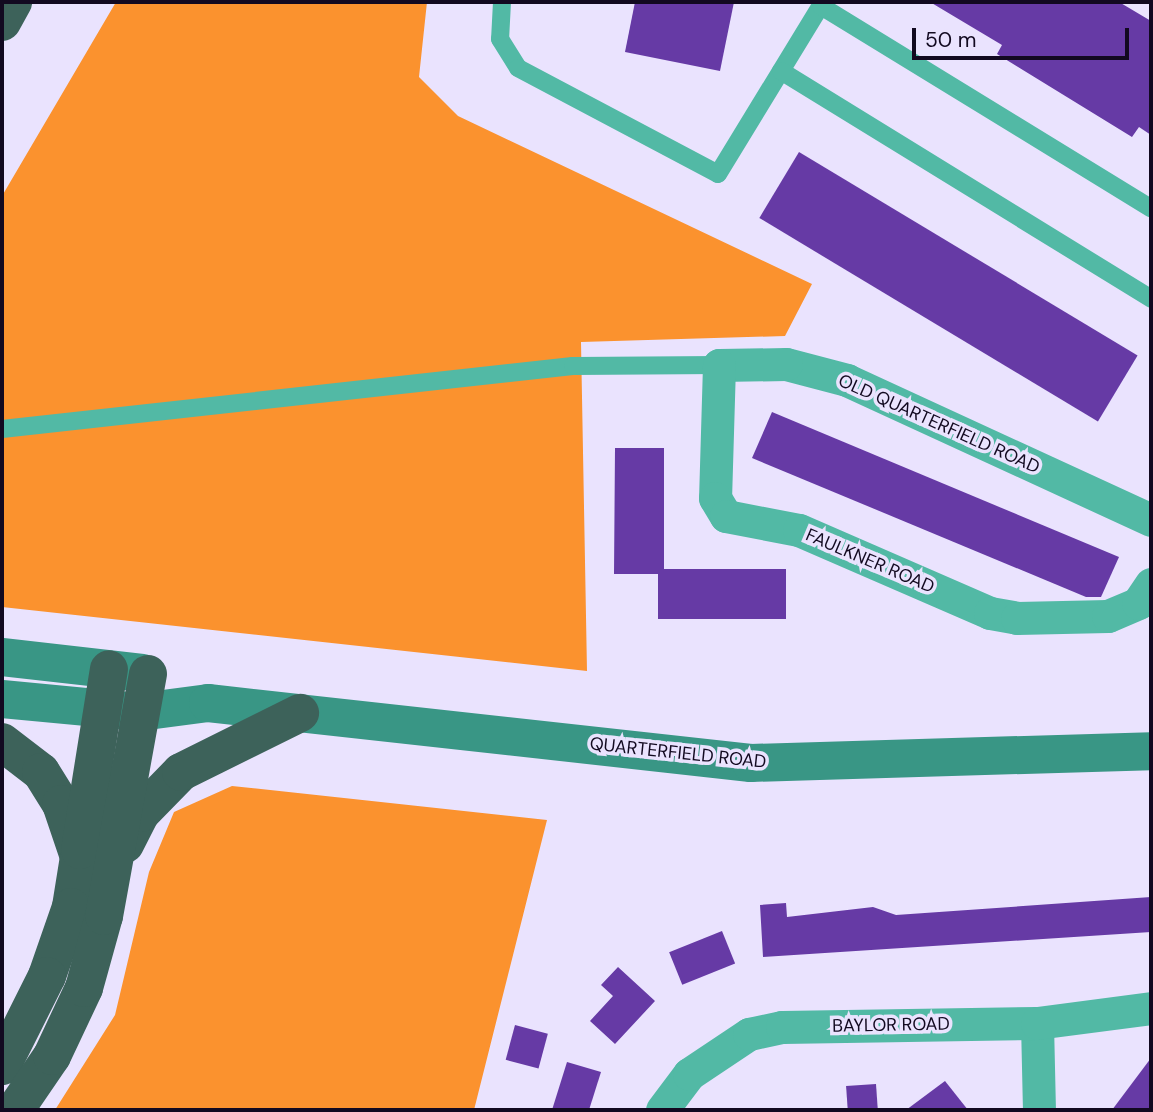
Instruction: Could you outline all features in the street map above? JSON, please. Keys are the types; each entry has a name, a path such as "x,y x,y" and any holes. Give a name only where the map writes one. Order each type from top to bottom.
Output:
{"highway":[{"path":"2,22 13,2"},
{"path":"15,1110 52,1056 84,988 96,863 102,707 109,669"},
{"path":"96,863 148,674"},
{"path":"2,1066 47,976 71,908 96,863 160,790 300,713"},
{"path":"2,742 41,772 96,863"}],"main road":[{"name":"QUARTERFIELD ROAD","path":"2,657 148,674 208,703"},
{"name":"QUARTERFIELD ROAD","path":"2,699 139,712 208,703 751,763 1151,751"}],"street":[{"name":"OLD QUARTERFIELD ROAD","path":"719,365 786,364 848,380 1151,520"},
{"name":"FAULKNER ROAD","path":"719,365 715,498 726,516 799,530 990,612 1017,618 1108,616 1138,603 1151,584"},
{"name":"BAYLOR ROAD","path":"662,1110 689,1074 749,1034 782,1027 1037,1023 1151,1008"},
{"path":"1037,1023 1040,1110"}],"lane":[{"path":"502,2 500,39 518,68 718,174 822,4 1151,208"},
{"path":"781,71 1151,299"},
{"path":"2,429 573,366 719,365"}],"shaded area":[{"path":"116,2 427,2 419,77 458,116 812,284 785,336 581,342 587,671 2,607 2,196"},
{"path":"232,786 547,820 474,1110 55,1110 115,1015 149,872 174,812"}],"building":[{"path":"635,2 734,2 720,71 625,52"},
{"path":"930,2 1119,2 1151,21 1151,135 1139,127 1132,137 997,54 1002,45"},
{"path":"799,152 1138,355 1098,421 759,218"},
{"path":"772,412 1119,557 1101,597 1086,597 752,458"},
{"path":"615,448 664,448 664,569 786,569 786,619 658,619 658,574 614,574"},
{"path":"1151,897 1151,932 763,957 760,905 786,903 787,917 873,907 896,915"},
{"path":"722,931 735,963 682,985 669,952"},
{"path":"618,967 655,1001 615,1044 590,1021 613,996 601,985"},
{"path":"515,1025 548,1034 539,1069 506,1060"},
{"path":"1151,1058 1151,1110 1112,1110"},
{"path":"567,1062 601,1072 589,1110 552,1110"},
{"path":"945,1081 968,1110 906,1110"},
{"path":"876,1084 878,1110 848,1110 846,1086"}]}
